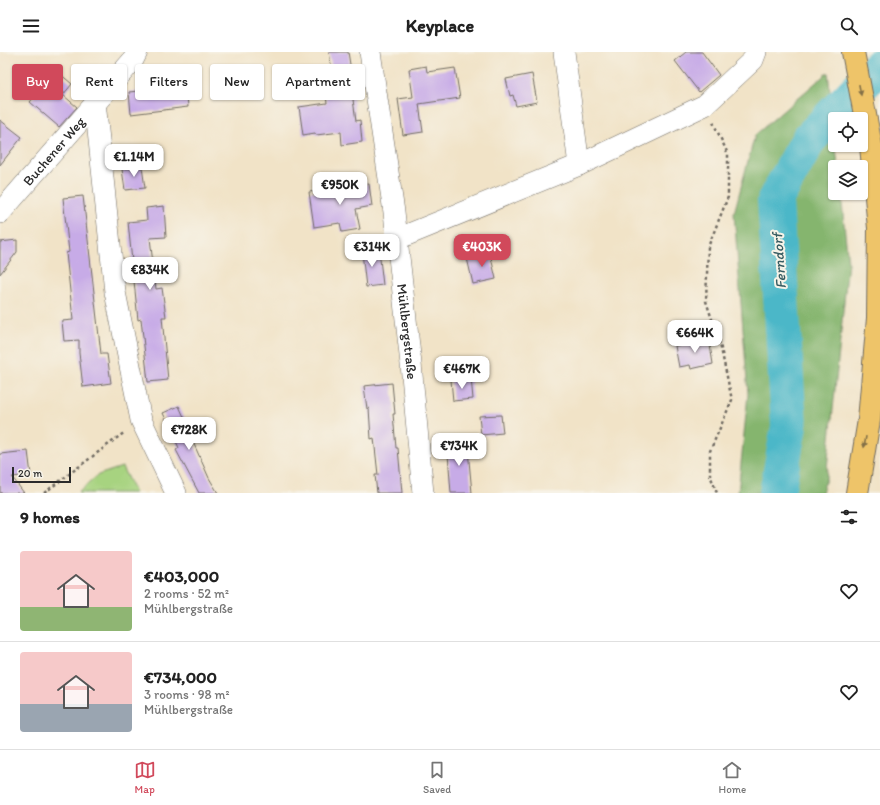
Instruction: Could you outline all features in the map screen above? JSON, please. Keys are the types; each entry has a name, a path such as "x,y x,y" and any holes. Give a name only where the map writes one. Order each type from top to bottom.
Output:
{"highway":[{"path":"853,52 871,146 879,228 878,318 869,420 856,493"}],"street":[{"name":"Buchener Weg","path":"0,213 133,60 137,52"},
{"name":"Mühlbergstraße","path":"370,52 397,239 423,493"},
{"path":"564,52 578,165"},
{"path":"397,239 578,165 705,105 753,60 756,52"},
{"path":"95,102 115,292 141,420 176,493"}],"path":[{"path":"705,105 728,154 728,197 708,247 706,301 720,344 732,400 710,451 710,475 717,493"},
{"path":"44,493 141,420"}],"green space":[{"path":"828,72 832,112 828,112 828,152 836,152 837,160 828,160 828,200 842,200 848,263 826,478 822,493 738,493 748,394 734,213 755,135"},
{"path":"122,467 135,493 78,493 98,475"}],"building":[{"path":"329,52 348,52 350,64 331,64"},
{"path":"686,52 702,52 719,75 699,92 675,61"},
{"path":"426,66 427,72 455,68 460,98 419,104 423,132 403,135 398,99 413,97 409,69"},
{"path":"532,74 537,102 516,106 513,95 510,96 506,79"},
{"path":"63,76 71,83 63,95"},
{"path":"135,91 135,100 187,100 188,107 131,114 129,92"},
{"path":"63,95 77,107 59,127 30,102 32,100 63,100"},
{"path":"327,100 353,100 356,121 360,120 362,142 342,145 341,132 303,135 299,107 327,103"},
{"path":"0,120 22,137 0,165"},
{"path":"142,167 145,188 125,190 122,169"},
{"path":"369,184 372,206 356,209 360,229 342,232 340,223 314,227 309,192"},
{"path":"83,196 101,354 107,354 111,383 83,387 79,340 64,341 62,321 73,320 66,253 69,252 63,198"},
{"path":"164,206 166,237 150,238 156,289 162,288 166,317 162,317 168,380 148,382 141,319 138,320 128,222 147,220 146,208"},
{"path":"17,240 17,252 0,274 0,242"},
{"path":"379,250 383,285 366,287 362,252"},
{"path":"490,253 496,279 473,284 467,258"},
{"path":"709,339 713,364 691,369 690,365 679,367 675,346"},
{"path":"471,378 473,399 453,401 451,380"},
{"path":"392,383 396,448 398,448 402,493 377,493 375,475 378,475 374,438 371,439 369,408 367,409 364,386"},
{"path":"179,406 195,441 193,442 209,478 218,493 199,493 176,450 179,448 163,413"},
{"path":"501,415 503,433 481,435 479,416"},
{"path":"467,439 472,493 451,493 447,441"},
{"path":"28,451 31,475 12,477 24,493 0,493 0,454"}],"waterway":[{"name":"Ferndorf","path":"777,493 789,426 775,200 809,139 880,66"}]}
